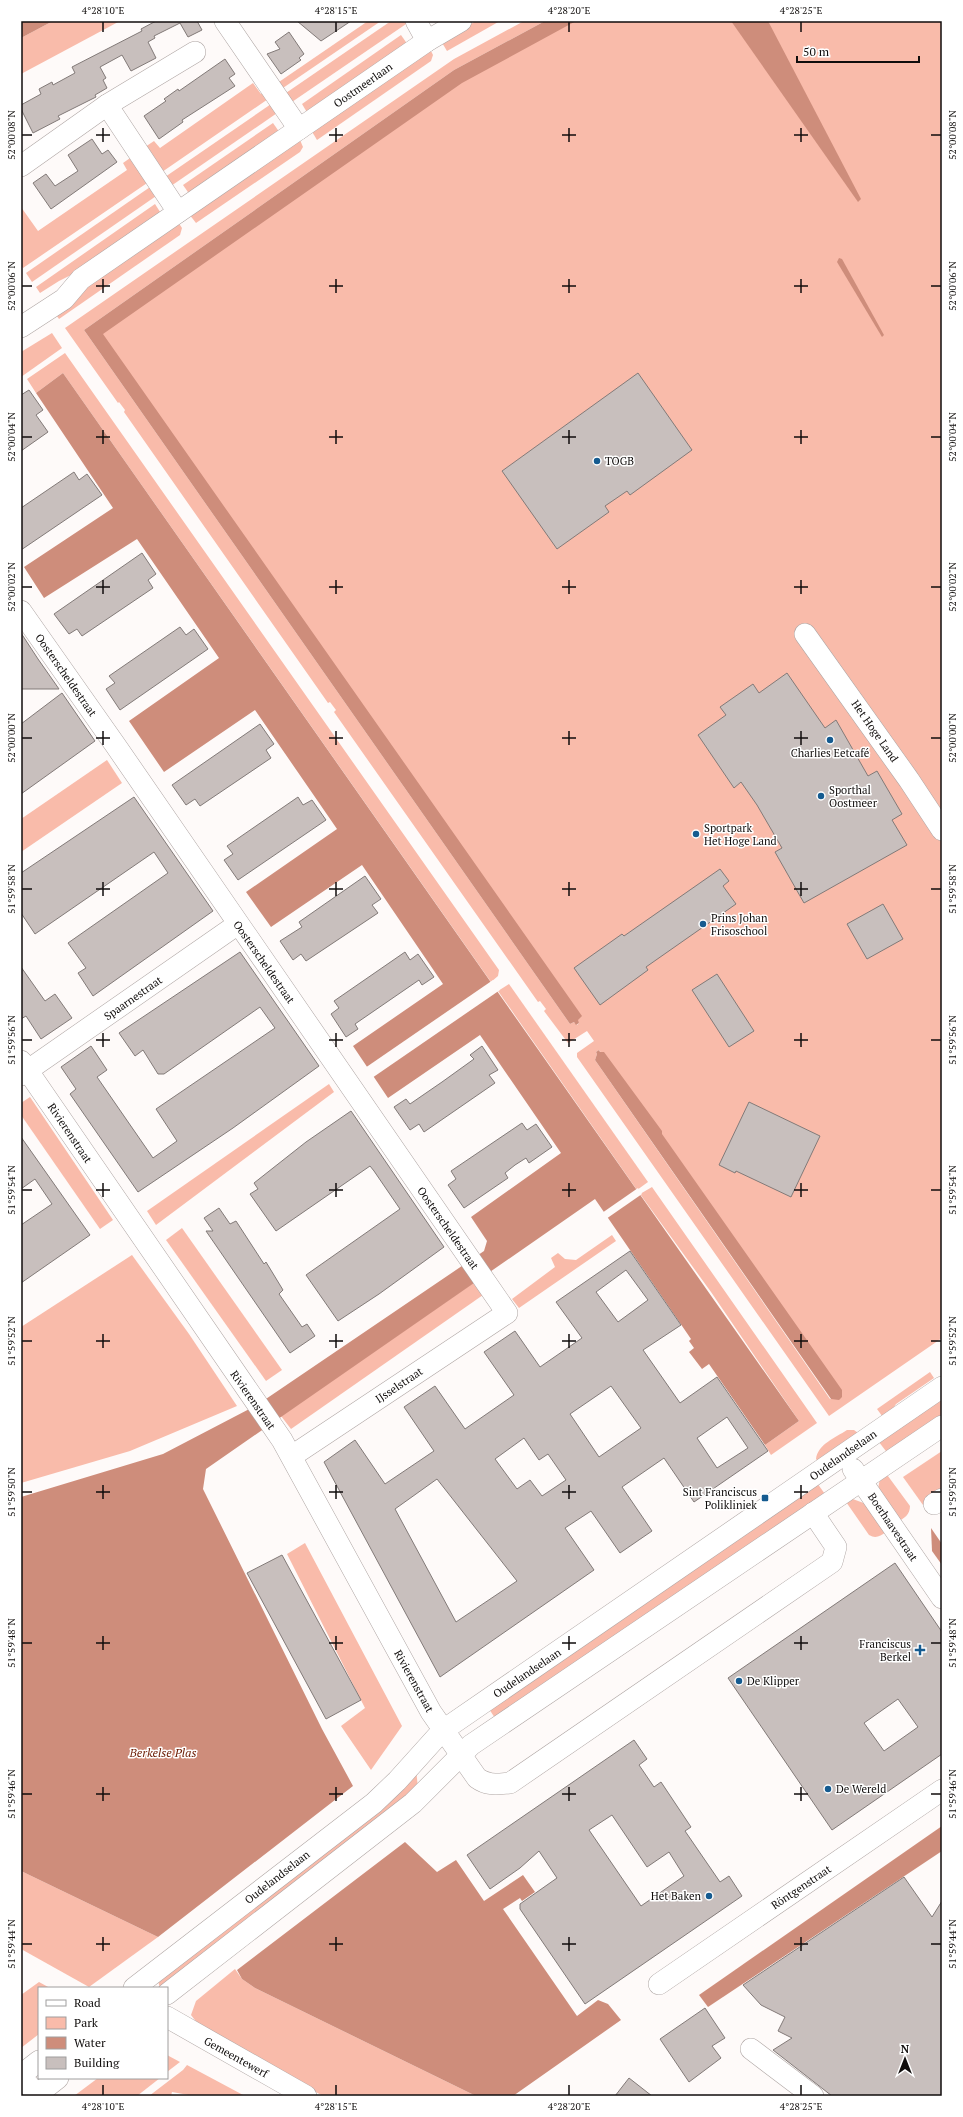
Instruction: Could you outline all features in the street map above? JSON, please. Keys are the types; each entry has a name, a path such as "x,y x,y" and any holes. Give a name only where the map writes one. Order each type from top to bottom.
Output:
{"street":[{"path":"225,21 299,129"},
{"path":"416,21 427,40"},
{"name":"Oostmeerlaan","path":"21,327 67,297 82,279 178,212 427,40 461,21"},
{"path":"21,166 107,105 195,52"},
{"path":"107,105 178,212"},
{"name":"Oostmeerlaan","path":"21,312 64,283 82,279"},
{"name":"Oosterscheldestraat","path":"21,611 116,746 507,1313"},
{"name":"Het Hoge Land","path":"805,634 909,780 942,830"},
{"name":"Spaarnestraat","path":"23,1069 238,924"},
{"name":"Rivierenstraat","path":"23,1069 292,1456 442,1731 460,1754"},
{"name":"IJsselstraat","path":"292,1456 507,1313"},
{"name":"Oudelandselaan","path":"135,1987 374,1802 397,1781 442,1731 942,1387"},
{"path":"168,1993 413,1803 460,1754 491,1731 860,1480 942,1426"},
{"name":"Boerhaavestraat","path":"844,1455 942,1598"},
{"path":"460,1754 477,1778 485,1783 496,1785 510,1783 832,1562 836,1547 813,1513"},
{"name":"Röntgenstraat","path":"659,1984 942,1790"},
{"name":"Gemeentewerf","path":"168,2018 306,2096"},
{"path":"751,2049 813,2096"},
{"path":"38,2062 21,2076 36,2095 57,2079"}],"green space":[{"path":"53,21 120,21 21,74 21,38"},
{"path":"368,21 381,21 280,90 276,84"},
{"path":"391,21 409,22 289,104 283,95"},
{"path":"476,21 500,21 447,51 441,41"},
{"name":"Sportpark Het Hoge Land","path":"524,21 545,21 454,70 84,330 570,1024 574,1022 577,1025 579,1023 98,333 468,75 573,21 942,21 942,1338 829,1416 577,1057 577,1053 594,1041 587,1031 568,1043 544,1011 546,1009 540,1001 538,1002 334,712 336,710 330,702 328,703 124,412 125,410 119,402 118,403 65,328 454,59","holes":["599,1050 842,1395 839,1399 830,1399 595,1060 597,1054 596,1052"]},
{"path":"401,35 408,45 308,114 302,104"},
{"path":"430,49 433,55 431,61 317,140 311,130"},
{"path":"253,83 261,94 267,91 271,97 162,172 145,147 154,141 160,148"},
{"path":"274,102 280,111 171,186 165,177"},
{"path":"273,123 280,133 190,195 183,185"},
{"path":"300,140 303,147 300,152 196,223 189,214"},
{"path":"133,156 150,181 23,268 21,265 21,207 38,231 127,170 123,163"},
{"path":"153,185 159,194 32,282 26,273"},
{"path":"155,204 162,215 77,272 40,293 36,287"},
{"path":"178,222 182,228 180,235 59,319 54,312 85,286"},
{"path":"52,333 62,348 21,377 21,352"},
{"path":"65,353 499,970 498,976 491,982 63,373 36,393 27,379"},
{"path":"107,760 122,783 21,852 21,819"},
{"path":"509,984 648,1182 637,1190 498,991"},
{"path":"329,1084 334,1092 156,1225 147,1211"},
{"path":"30,1097 113,1220 100,1229 21,1115 21,1103"},
{"path":"652,1187 817,1423 771,1455 765,1445 799,1421 711,1292 640,1194"},
{"path":"182,1228 282,1370 266,1381 166,1240"},
{"path":"612,1235 616,1241 519,1308 512,1299 555,1267 551,1258 558,1253 565,1259 576,1260"},
{"path":"132,1255 189,1334 237,1406 130,1451 21,1483 21,1327"},
{"path":"473,1283 483,1295 291,1429 281,1416"},
{"path":"930,1372 934,1378 896,1404 885,1420 877,1409"},
{"path":"942,1391 942,1421 889,1455 875,1437"},
{"path":"847,1430 854,1430 858,1433 821,1465 816,1459 820,1449"},
{"path":"942,1451 942,1492 923,1505 903,1477"},
{"path":"885,1472 910,1506 908,1514 898,1522 884,1504 879,1492 880,1479"},
{"path":"815,1480 827,1497 497,1721 487,1706"},
{"path":"850,1498 869,1505 886,1532 876,1537 869,1535 844,1499"},
{"path":"305,1543 402,1726 371,1770 341,1726 365,1708 287,1554"},
{"path":"416,1769 418,1788 161,1987 160,1987 158,1981"},
{"path":"21,1871 158,1937 89,1987 21,1949"},
{"path":"235,1969 242,1979 255,1988 476,2096 323,2096 201,2028 191,2015 196,2001"},
{"path":"39,1982 48,1987 38,1987 38,2035 21,2048 21,1995"},
{"path":"168,2056 180,2062 168,2071"},
{"path":"187,2065 245,2096 194,2096 172,2092 171,2096 149,2096 183,2070"},
{"path":"97,2079 159,2079 137,2096 74,2096"}],"water":[{"path":"21,21 53,21 21,38"},
{"path":"545,21 576,21 462,83 103,334 582,1016 578,1020 579,1023 576,1025 574,1022 570,1024 84,330 454,70"},
{"path":"731,21 768,21 861,199 858,202"},
{"path":"839,258 842,259 884,335 882,337 837,262"},
{"name":"Berkelse Plas","path":"63,373 799,1421 765,1445 709,1364 702,1369 689,1352 694,1348 689,1341 691,1339 595,1199 206,1469 203,1489 322,1729 353,1786 158,1937 21,1871 21,1497 163,1454 257,1405 484,1251 487,1241 471,1217 561,1153 480,1035 388,1098 353,1046 443,984 362,865 271,927 246,892 337,829 255,710 164,772 129,721 219,658 137,539 44,598 24,567 113,508 36,393"},
{"path":"599,1050 600,1052 604,1052 662,1131 662,1134 842,1390 842,1397 839,1400 831,1399 595,1060 597,1054 596,1052"},
{"path":"931,1528 942,1544 942,1565 932,1551"},
{"path":"942,1826 942,1851 708,2007 699,1995"},
{"path":"405,1842 437,1872 456,1860 484,1901 523,1875 535,1892 522,1901 520,1898 503,1909 577,2016 598,2000 608,2004 621,2020 513,2096 476,2096 255,1988 242,1979 237,1970"}],"pier":[{"path":"493,980 500,990 372,1078 365,1068"},
{"path":"638,1188 642,1194 606,1219 602,1213"}],"building":[{"path":"156,21 197,21 202,30 188,37 180,23 154,36 155,38 148,42 156,58 131,71 122,55 100,67 106,78 103,80 107,88 95,95 96,97 58,116 60,119 33,133 21,109 21,105 41,94 39,89 52,82 53,85 75,73 72,67 142,31 141,29"},
{"path":"297,21 351,21 321,41"},
{"path":"289,32 304,54 299,58 301,60 281,74 267,54 280,49 275,42"},
{"path":"225,59 235,74 229,78 235,86 182,120 183,122 159,139 144,116 166,101 164,99 178,89 179,91"},
{"path":"92,139 102,154 108,150 117,162 51,209 33,183 46,174 55,186 78,171 68,155"},
{"name":"TOGB","path":"638,373 692,450 630,495 627,491 605,506 609,512 557,549 502,471"},
{"path":"29,390 43,410 36,415 48,432 21,451 21,395"},
{"path":"74,472 79,480 87,474 102,495 21,550 21,508"},
{"path":"142,553 156,574 148,580 153,588 82,636 77,629 69,634 54,614"},
{"path":"180,627 186,635 194,629 208,649 120,710 106,689 115,683 109,676"},
{"path":"21,633 38,659 59,689 21,689"},
{"name":"Sporthal Oostmeer","path":"787,673 825,728 836,720 868,776 877,771 902,814 892,820 907,845 804,903 775,852 782,848 757,805 741,782 734,788 698,735 726,715 720,707 753,684 759,693"},
{"path":"62,693 95,741 21,794 21,724"},
{"path":"260,724 274,744 266,750 271,758 200,806 195,799 186,805 172,785"},
{"path":"134,797 213,911 93,996 78,973 86,968 68,943 168,873 154,852 35,934 21,913 21,873"},
{"path":"298,797 303,805 312,800 326,820 238,880 224,860 233,854 227,846"},
{"path":"720,869 729,881 723,886 736,904 646,967 648,970 600,1005 574,968 622,934 624,936"},
{"path":"365,876 381,899 372,905 378,913 306,961 301,954 293,960 280,941 302,927 299,922"},
{"path":"883,904 903,939 867,959 847,924"},
{"path":"240,952 319,1066 233,1128 138,1192 70,1094 76,1089 61,1067 91,1046 107,1070 97,1077 153,1158 177,1141 156,1109 275,1028 260,1007 164,1074 158,1074 143,1050 135,1056 119,1033"},
{"path":"405,952 410,960 418,954 434,977 422,985 419,980 355,1024 358,1029 346,1037 331,1014 339,1008 334,1001"},
{"path":"21,967 45,1001 55,994 72,1018 41,1039 26,1016 21,1019"},
{"path":"717,974 754,1031 729,1047 692,990"},
{"path":"482,1046 498,1070 489,1075 495,1083 424,1132 419,1124 410,1130 394,1107 406,1099 410,1104 442,1082 474,1059 470,1055"},
{"path":"749,1102 820,1136 791,1197 736,1171 735,1173 719,1165"},
{"path":"351,1111 444,1247 379,1294 338,1321 306,1275 400,1209 374,1171 370,1166 276,1231 250,1194 258,1189 254,1183 306,1142"},
{"path":"522,1123 527,1130 536,1124 552,1147 529,1163 526,1158 515,1165 505,1173 508,1178 464,1208 448,1185 456,1179 451,1171"},
{"path":"21,1137 90,1235 21,1283 21,1225 52,1204 35,1179 21,1189"},
{"path":"219,1208 230,1224 236,1221 264,1264 266,1262 283,1290 279,1294 302,1327 307,1324 315,1336 290,1353 206,1231 213,1231 204,1218"},
{"path":"630,1251 681,1325 643,1350 680,1403 717,1377 768,1451 694,1502 664,1458 622,1487 652,1531 620,1553 591,1511 565,1528 594,1570 440,1677 324,1462 355,1440 385,1484 434,1451 404,1407 435,1386 465,1429 514,1395 484,1352 515,1331 540,1367 582,1338 556,1302","holes":["626,1270 648,1300 618,1322 596,1292","611,1386 641,1428 599,1457 570,1414","727,1417 748,1448 717,1468 697,1438","524,1438 539,1460 548,1454 566,1480 542,1496 530,1480 517,1489 495,1459","437,1479 517,1581 456,1622 395,1509"]},
{"path":"282,1555 361,1700 326,1719 247,1573"},
{"path":"895,1563 942,1632 942,1754 832,1830 728,1678","holes":["898,1699 918,1727 884,1751 864,1723"]},
{"path":"634,1740 647,1759 639,1765 654,1787 661,1782 691,1827 685,1831 720,1882 729,1876 742,1896 585,2004 520,1909 520,1904 557,1878 539,1851 520,1868 490,1889 467,1855","holes":["612,1815 647,1867 669,1852 684,1876 641,1906 589,1830"]},
{"path":"904,1877 932,1917 942,1901 942,2096 832,2096 773,2050 792,2038 778,2031 785,2017 761,2005 743,1985"},
{"path":"705,2008 725,2038 712,2046 721,2058 689,2082 660,2039"},
{"path":"629,2078 652,2096 615,2096"}],"place":[{"name":"TOGB","path":"597,461"},
{"name":"Charlies Eetcafé","path":"830,740"},
{"name":"Sporthal Oostmeer","path":"821,796"},
{"name":"Sportpark Het Hoge Land","path":"696,834"},
{"name":"Prins Johan Frisoschool","path":"703,924"},
{"name":"Sint Franciscus Polikliniek","path":"765,1498"},
{"name":"Franciscus Berkel","path":"920,1650"},
{"name":"De Klipper","path":"739,1681"},
{"name":"De Wereld","path":"828,1789"},
{"name":"Het Baken","path":"709,1896"}]}
